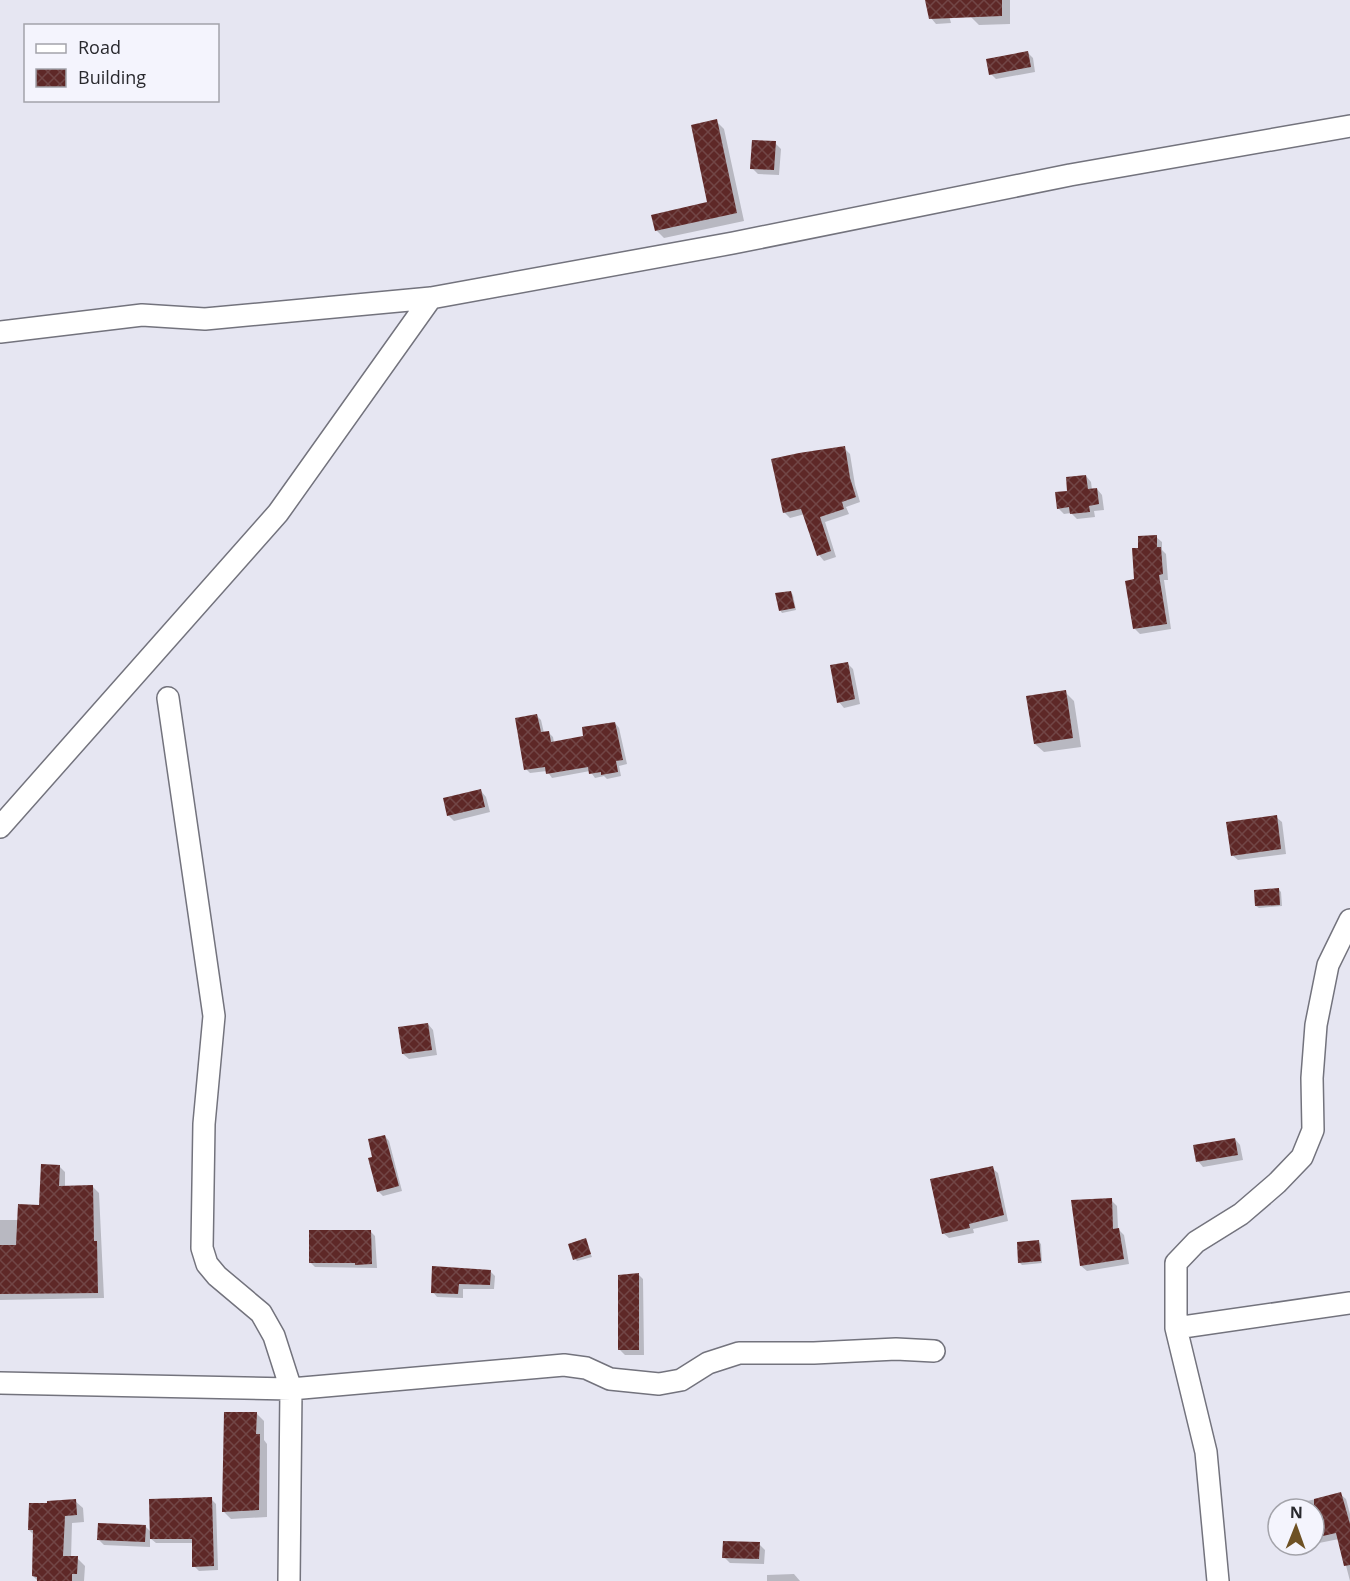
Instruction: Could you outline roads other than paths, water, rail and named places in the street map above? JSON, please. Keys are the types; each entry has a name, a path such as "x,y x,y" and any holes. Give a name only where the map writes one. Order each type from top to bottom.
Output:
{"street":[{"path":"0,332 142,315 205,319 431,298 734,243 1070,175 1350,126"},
{"path":"0,828 278,513 431,298"},
{"path":"168,698 214,1016 204,1124 202,1248 207,1264 217,1276 261,1313 274,1336 291,1389 290,1581"},
{"path":"1218,1581 1206,1452 1176,1328 1176,1263 1196,1242 1241,1214 1277,1183 1302,1157 1313,1130 1312,1078 1316,1025 1328,965 1350,920"},
{"path":"1176,1328 1350,1303"},
{"path":"0,1383 291,1389 564,1365 586,1368 610,1379 659,1384 681,1380 708,1364 739,1353 814,1353 896,1349 934,1351"}]}
